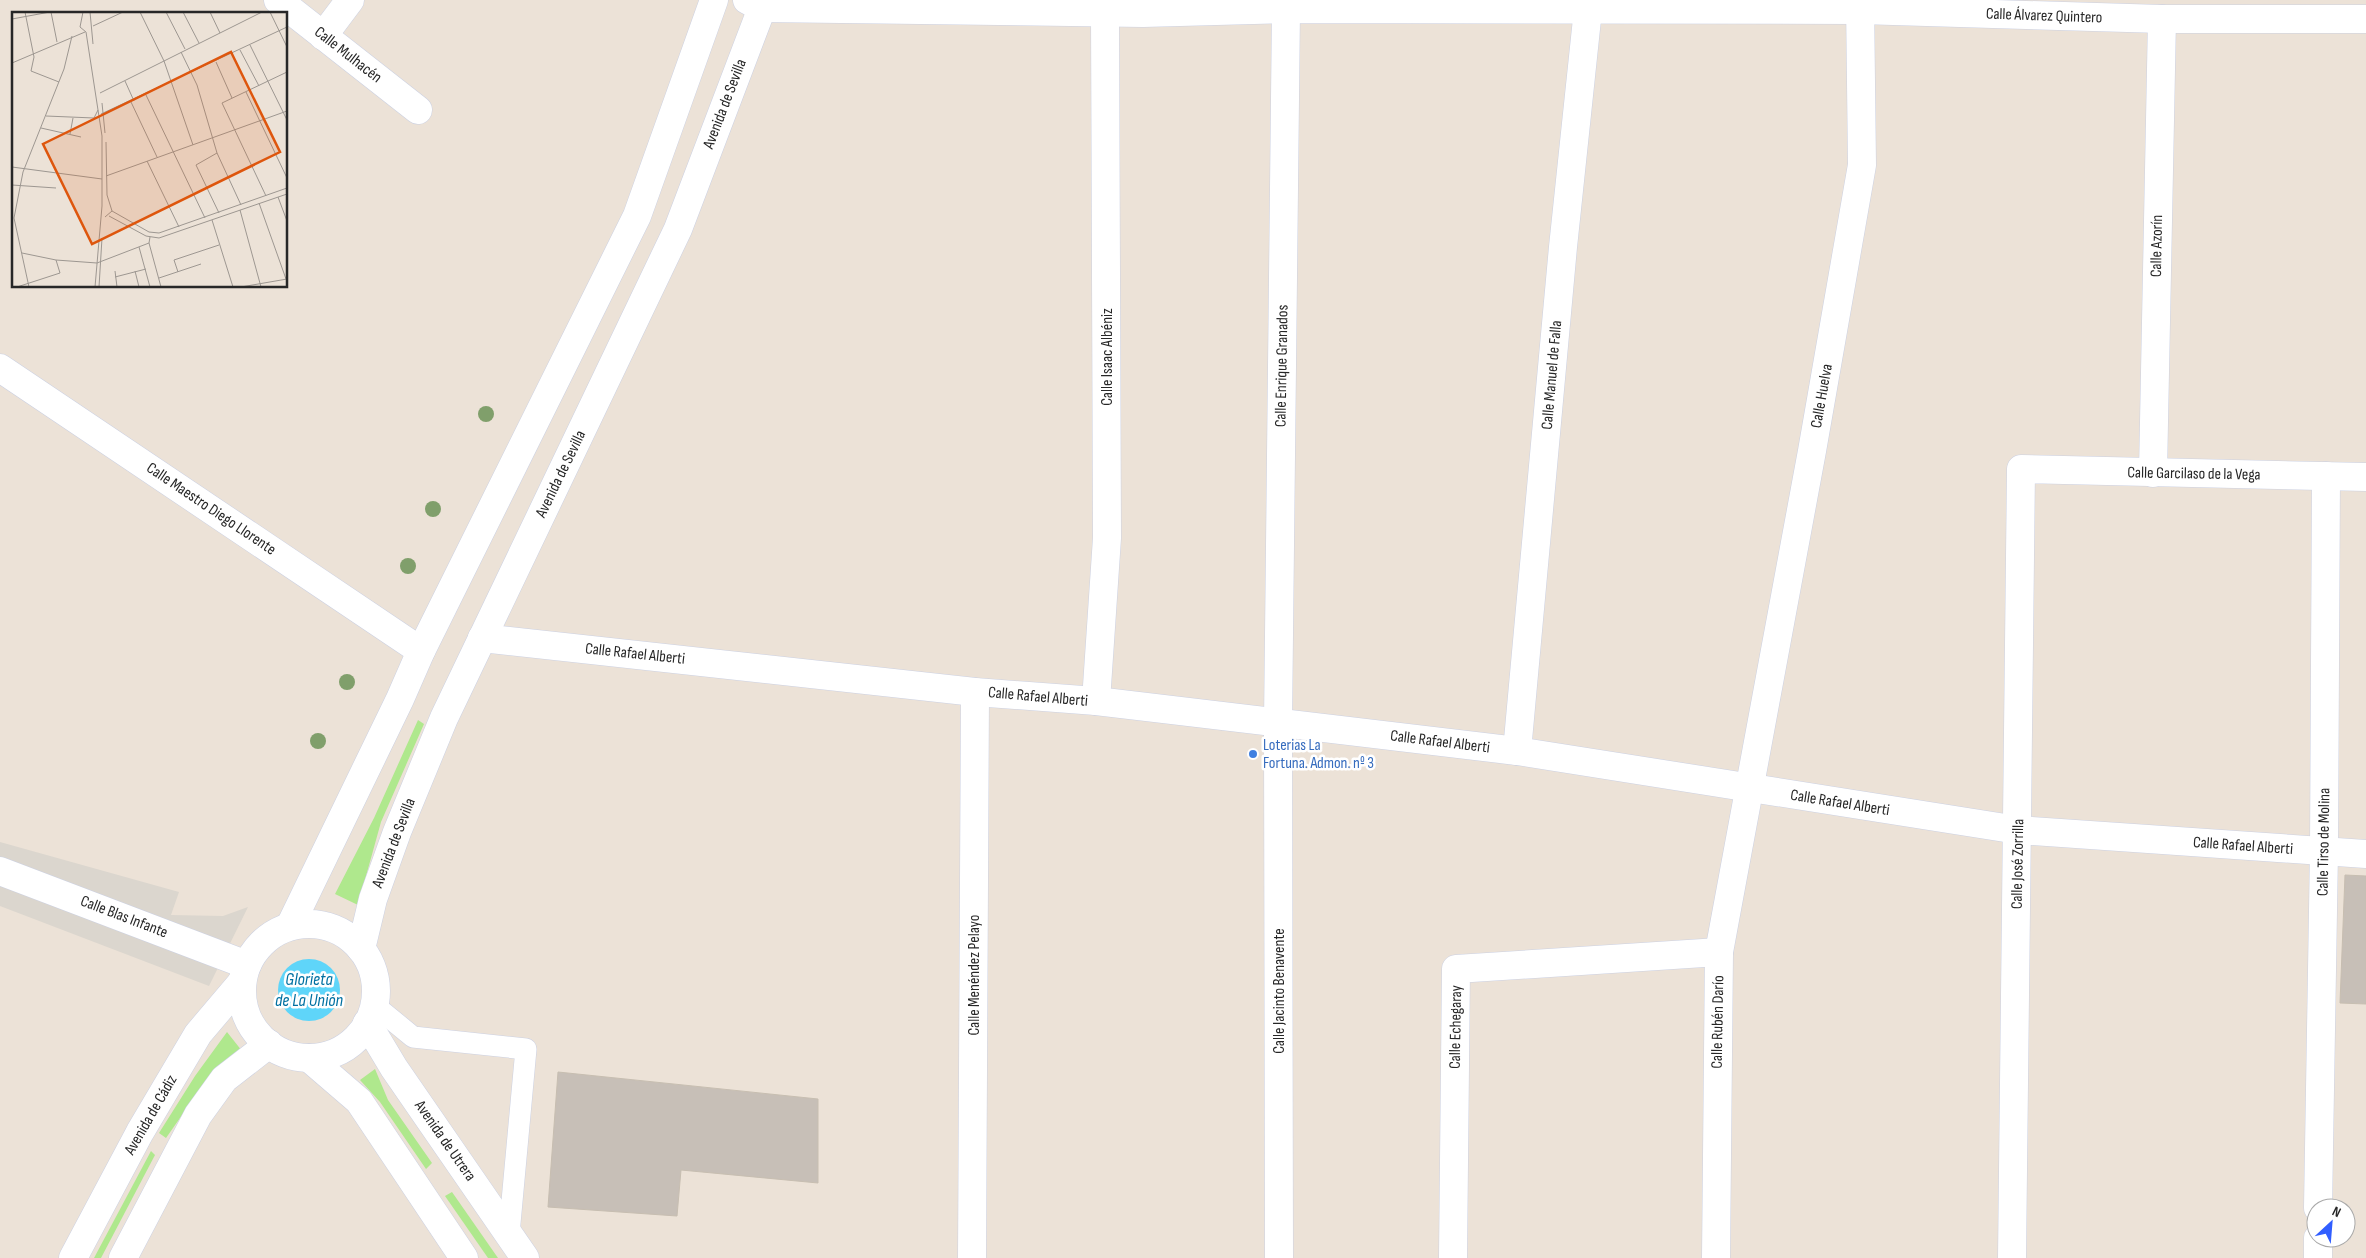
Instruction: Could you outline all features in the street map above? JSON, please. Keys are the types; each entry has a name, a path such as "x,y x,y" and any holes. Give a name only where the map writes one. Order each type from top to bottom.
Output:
{"street":[{"name":"Calle Mulhacén","path":"278,0 418,110"},
{"path":"323,36 350,0"},
{"path":"290,926 400,699 421,651 637,216 714,0"},
{"name":"Calle Álvarez Quintero","path":"758,3 1105,12 1143,6 1286,9 1589,5 1860,5 2162,20 2366,19"},
{"name":"Avenida de Sevilla","path":"361,949 373,900 397,832 444,718 678,229 758,3"},
{"name":"Calle Manuel de Falla","path":"1517,751 1563,247 1589,5"},
{"name":"Calle Huelva","path":"1750,789 1862,165 1860,5"},
{"name":"Calle Enrique Granados","path":"1278,724 1286,9"},
{"name":"Calle Isaac Albéniz","path":"1096,702 1108,538 1105,12"},
{"name":"Calle Azorín","path":"2152,473 2162,20"},
{"name":"Calle Maestro Diego Llorente","path":"0,368 421,651"},
{"name":"Calle Garcilaso de la Vega","path":"2021,469 2366,477"},
{"name":"Calle José Zorrilla","path":"2012,1258 2021,469"},
{"name":"Calle Tirso de Molina","path":"2318,1198 2324,851 2326,476"},
{"name":"Calle Rafael Alberti","path":"482,638 975,692 1096,702 1517,751 2018,830 2366,854"},
{"name":"Calle Menéndez Pelayo","path":"972,1258 975,692"},
{"name":"Calle Jacinto Benavente","path":"1278,724 1279,1258"},
{"name":"Calle Rubén Darío","path":"1716,1258 1719,952 1750,789"},
{"name":"Calle Blas Infante","path":"0,871 244,973"},
{"path":"310,923 329,926 347,935 361,949 374,975 376,985 371,1014 357,1038 343,1048 326,1056 309,1058 288,1054 269,1044 256,1032 246,1017 242,999 244,973 251,955 264,940 290,926 310,923"},
{"name":"Calle Echegaray","path":"1453,1258 1456,969 1719,952"},
{"name":"Avenida de Cádiz","path":"73,1258 140,1132 198,1034 244,973"},
{"name":"Avenida de Utrera","path":"371,1014 394,1068 524,1258"},
{"path":"123,1258 198,1115 224,1079 269,1044"},
{"path":"309,1058 359,1101 464,1258"}],"lane":[{"path":"371,1014 413,1037 526,1048 508,1234"}],"green space":[{"path":"418,720 424,724 381,822 358,905 335,894 374,818"},
{"path":"227,1032 242,1051 208,1078 166,1138 159,1133 195,1076"},
{"path":"375,1069 388,1100 432,1163 426,1169 380,1102 360,1080"},
{"path":"151,1151 155,1155 101,1258 94,1258"},
{"path":"452,1192 498,1258 488,1258 445,1196"}],"shaded area":[{"path":"0,842 179,892 171,915 223,916 248,907 209,986 0,906"}],"water":[{"name":"Glorieta de La Unión","path":"303,959 315,959 331,968 338,978 340,990 338,1002 331,1012 315,1021 303,1021 292,1016 283,1007 278,996 278,984 283,973 292,964"}],"building":[{"path":"2345,875 2366,876 2366,1004 2340,1003"},
{"path":"558,1072 818,1099 818,1183 681,1170 677,1216 548,1207"}],"place":[{"name":"Loterias La Fortuna. Admon. nº 3","path":"1253,754"}]}
